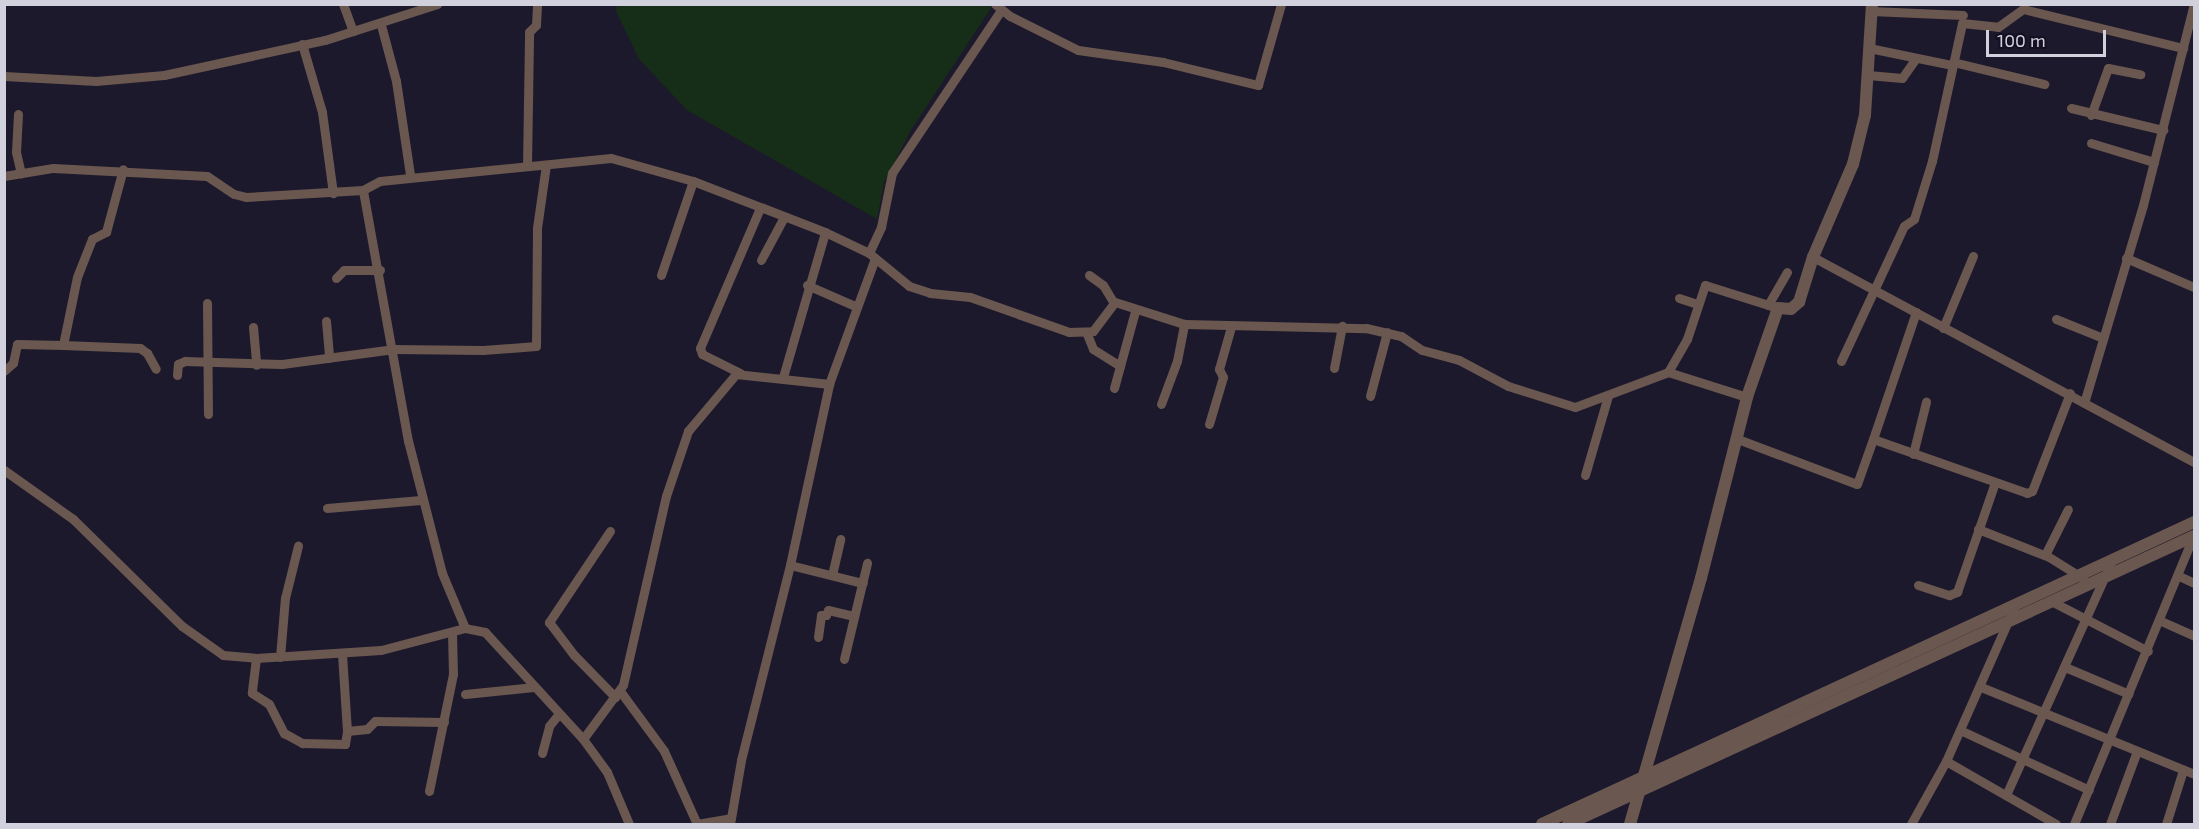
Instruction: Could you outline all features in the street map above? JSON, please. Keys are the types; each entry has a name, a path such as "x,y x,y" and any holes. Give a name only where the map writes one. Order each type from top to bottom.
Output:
{"street":[{"path":"343,4 352,31"},
{"path":"4,76 82,81 148,77 381,25 437,4"},
{"path":"527,166 529,32 536,25 537,4"},
{"path":"610,531 549,622 574,655 618,694 664,751 697,824 730,821 764,658 790,565 829,384 883,221 892,173 998,7 1078,50 1163,62 1258,85 1281,4"},
{"path":"2084,403 2163,130 2194,4"},
{"path":"1089,275 1103,285 1114,303 1135,312 1184,324 1231,327 1342,326 1387,332 1542,400 1580,407 1668,372 1687,339 1706,285 1773,306 1791,309 1798,302 1813,257 1854,165 1864,125 1871,8 1963,14 1998,27 2018,9 2038,8 2183,48"},
{"path":"1841,361 1872,290 1904,226 1914,219 1932,161 1963,14"},
{"path":"381,25 396,81 410,175"},
{"path":"302,44 322,112 333,193"},
{"path":"1869,48 2044,84"},
{"path":"1868,75 1902,78 1916,58"},
{"path":"2091,115 2108,68 2140,74"},
{"path":"2071,108 2091,115 2163,130"},
{"path":"18,114 16,152 21,173"},
{"path":"2091,143 2154,162"},
{"path":"4,176 54,168 123,169 212,177 234,194 246,197 363,190 386,179 410,175 611,158 693,181 825,232 872,256 916,289 970,297 1062,330 1087,334 1097,327 1114,303"},
{"path":"177,375 179,362 209,360 256,365 394,349 483,350 538,344 537,228 546,165"},
{"path":"63,345 77,277 92,239 106,232 123,169"},
{"path":"661,275 693,181"},
{"path":"363,190 380,270 421,500 442,573 465,628"},
{"path":"760,208 700,348 702,354 740,373 829,384"},
{"path":"761,260 783,217"},
{"path":"783,377 807,285 825,232"},
{"path":"1943,328 1972,256"},
{"path":"1813,257 1943,328 2070,393 2084,403 2194,462"},
{"path":"2126,258 2194,287"},
{"path":"336,278 344,270 380,270"},
{"path":"1630,825 1701,578 1735,438 1773,306 1787,272"},
{"path":"807,285 855,306"},
{"path":"1679,298 1698,304"},
{"path":"207,303 208,414"},
{"path":"1114,388 1135,312"},
{"path":"1735,438 1857,484 1916,312"},
{"path":"2056,319 2103,338"},
{"path":"326,321 329,358"},
{"path":"1161,405 1177,362 1184,324"},
{"path":"1334,368 1342,326"},
{"path":"253,327 256,365"},
{"path":"1209,424 1223,376 1219,369 1231,327"},
{"path":"1370,396 1387,332"},
{"path":"1087,334 1093,349 1120,366"},
{"path":"4,371 13,363 17,344 140,348 156,369"},
{"path":"1668,372 1747,397"},
{"path":"583,739 618,694 682,444 730,379 740,373"},
{"path":"1874,439 2027,493 2032,491 2070,393"},
{"path":"1585,475 1608,396"},
{"path":"1913,454 1926,402"},
{"path":"4,470 26,489 73,519 204,646 223,655 256,658 342,654 401,647 465,628 485,632 558,715 583,739 607,772 629,825"},
{"path":"1918,585 1949,595 1957,592 1995,482"},
{"path":"327,508 421,500"},
{"path":"2045,555 2068,509"},
{"path":"1542,825 2194,522"},
{"path":"1978,529 2045,555 2090,584"},
{"path":"2074,825 2162,621 2194,536"},
{"path":"1568,825 2194,536"},
{"path":"832,575 840,539"},
{"path":"280,657 285,598 298,546"},
{"path":"2006,795 2112,560"},
{"path":"844,659 867,562"},
{"path":"790,565 863,583"},
{"path":"2179,576 2194,584"},
{"path":"2051,601 2086,622 2148,651"},
{"path":"1911,825 1946,761 1981,687 2015,605"},
{"path":"818,637 821,615 826,615 828,610 854,616"},
{"path":"2162,621 2194,636"},
{"path":"429,791 453,674 452,633"},
{"path":"256,658 252,693 269,704 288,736 307,744 344,744 346,731 342,654"},
{"path":"2065,667 2129,694"},
{"path":"465,694 534,687"},
{"path":"1981,687 2194,774"},
{"path":"542,753 549,726 558,715"},
{"path":"346,731 367,729 375,721 444,722"},
{"path":"1960,730 2022,762 2089,790"},
{"path":"2110,825 2137,751"},
{"path":"1946,761 2056,825"},
{"path":"2166,825 2183,770"}],"green space":[{"path":"617,4 989,4 991,8 911,130 884,182 877,219 687,110 639,59 616,11"}]}
